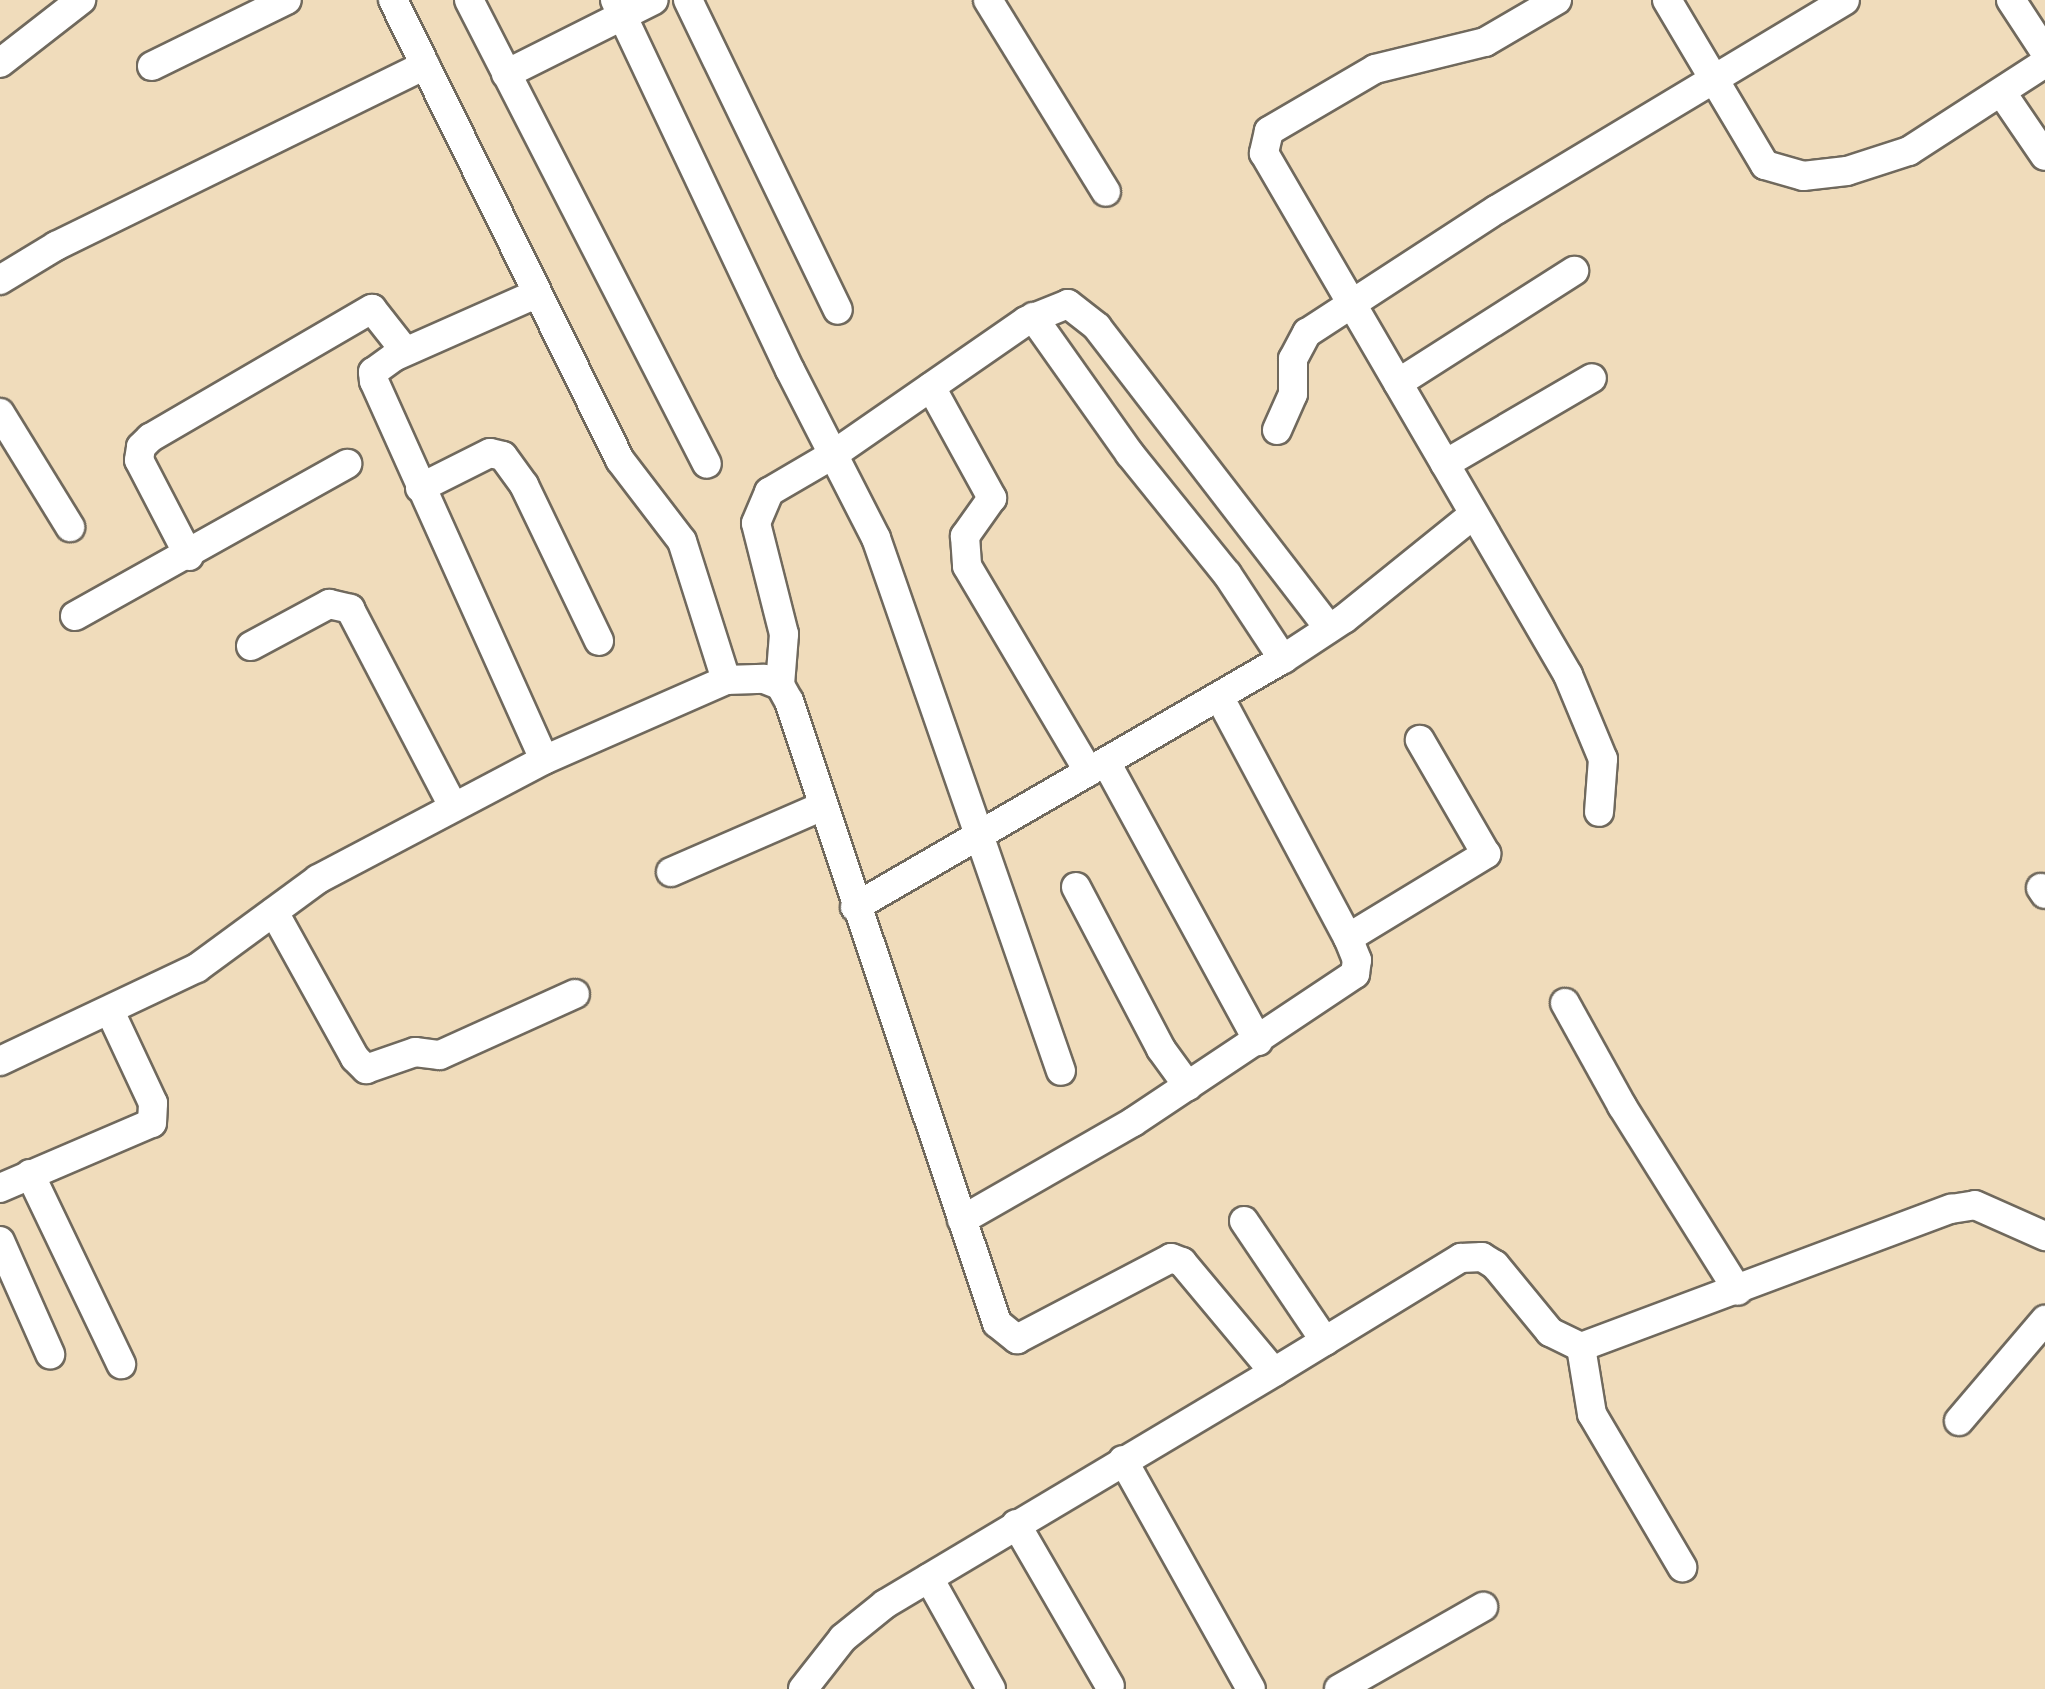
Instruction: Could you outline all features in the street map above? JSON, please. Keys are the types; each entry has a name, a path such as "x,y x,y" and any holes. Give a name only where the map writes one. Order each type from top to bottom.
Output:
{"street":[{"path":"0,63 81,0"},
{"path":"152,66 287,0"},
{"path":"393,0 620,460 682,541 726,680"},
{"path":"469,0 707,464"},
{"path":"506,74 619,9 654,0"},
{"path":"688,0 838,310"},
{"path":"988,0 1106,192"},
{"path":"1557,0 1485,42 1375,69 1269,131 1264,153 1353,302 1593,726 1603,759 1599,812"},
{"path":"1667,0 1765,165 1803,176 1847,171 1909,151 2045,63"},
{"path":"1277,430 1293,394 1298,348 1307,333 1496,210 1845,0"},
{"path":"2011,0 2045,52"},
{"path":"619,9 876,538 910,626 976,835 1061,1071"},
{"path":"0,280 56,246 425,65"},
{"path":"2002,93 2045,156"},
{"path":"1398,383 1574,271"},
{"path":"536,294 405,351 373,372 374,381 420,488 544,760"},
{"path":"1274,1372 1182,1262 1171,1258 1028,1336 1006,1334 997,1323 780,685 784,634 757,544 758,514 769,492 834,454 1033,317 1068,304 1097,327 1329,628"},
{"path":"189,556 139,460 141,447 150,438 372,309 405,351"},
{"path":"1033,317 1130,454 1227,574 1283,659"},
{"path":"1445,464 1592,378"},
{"path":"931,387 992,498 965,536 967,566 1097,767 1258,1041"},
{"path":"0,413 70,527"},
{"path":"420,488 490,453 503,456 524,485 599,641"},
{"path":"75,616 189,556 347,464"},
{"path":"855,907 1283,659 1329,628 1473,515"},
{"path":"251,646 329,604 350,609 453,806"},
{"path":"0,1061 197,968 318,879 544,760 726,680 764,679 780,685"},
{"path":"962,1220 1188,1086 1355,974 1357,960 1348,938 1220,698"},
{"path":"1348,938 1486,854 1420,740"},
{"path":"671,872 823,806"},
{"path":"1076,887 1161,1049 1188,1086"},
{"path":"274,912 355,1058 366,1069 415,1052 440,1055 575,994"},
{"path":"1565,1003 1622,1106 1738,1291"},
{"path":"0,1188 152,1123 153,1103 110,1011"},
{"path":"30,1174 121,1364"},
{"path":"803,1689 843,1638 929,1578 1461,1258 1482,1257 1513,1283 1550,1332 1581,1347 1951,1209 1975,1205 2045,1236"},
{"path":"1244,1221 1325,1341"},
{"path":"0,1241 50,1354"},
{"path":"1959,1421 2045,1320"},
{"path":"1581,1347 1592,1414 1682,1567"},
{"path":"1123,1460 1201,1608 1251,1689"},
{"path":"1016,1524 1110,1686"},
{"path":"929,1578 991,1689"},
{"path":"1339,1689 1483,1607"}]}
